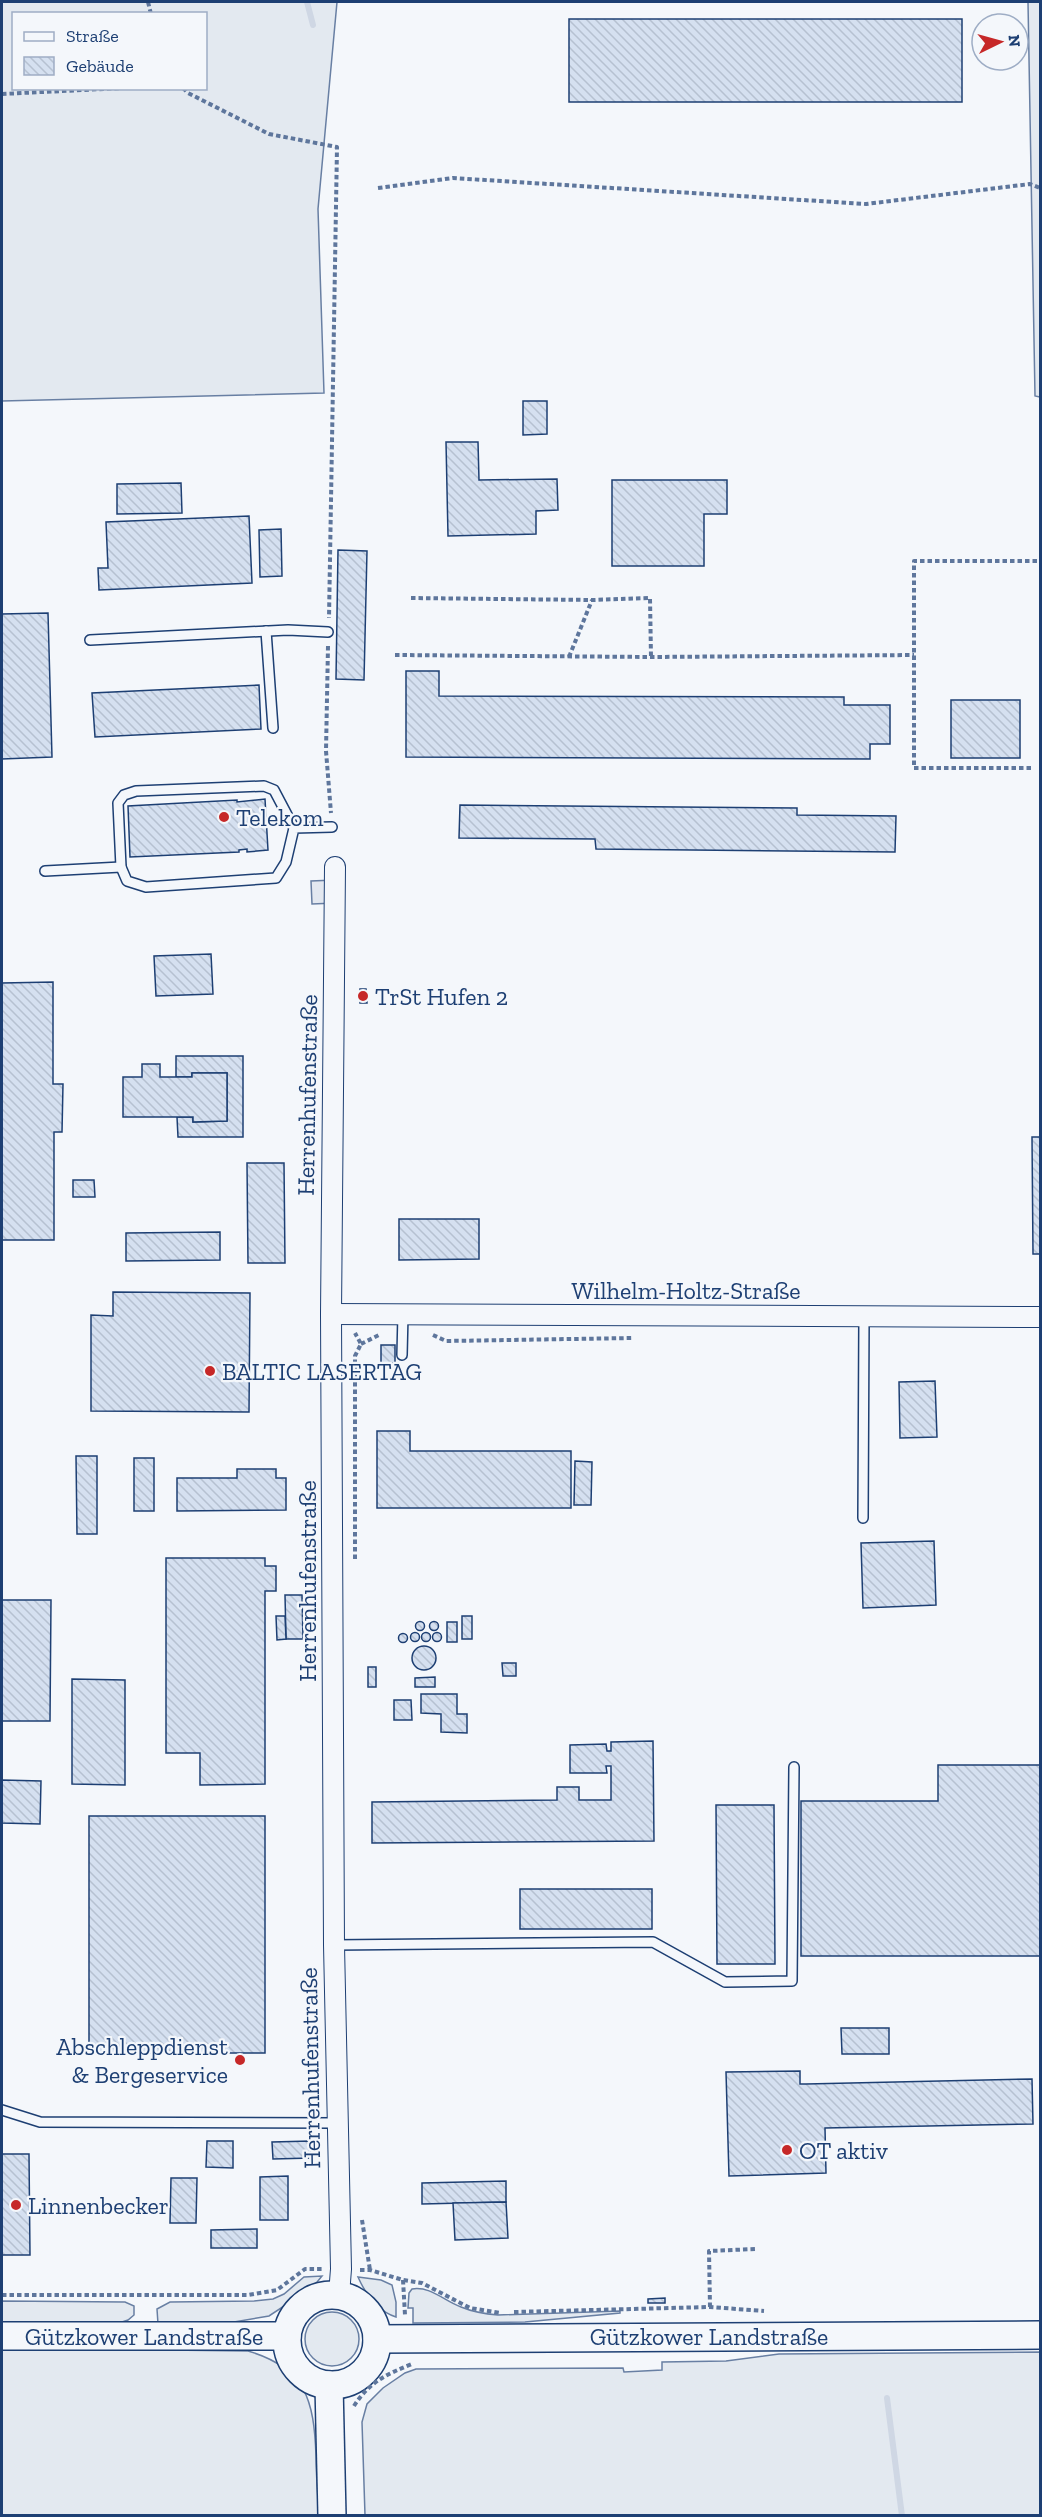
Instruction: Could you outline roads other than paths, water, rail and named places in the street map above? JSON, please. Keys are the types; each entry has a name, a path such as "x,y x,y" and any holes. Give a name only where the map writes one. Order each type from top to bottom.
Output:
{"main road":[{"path":"339,2295 349,2298 366,2310 372,2319 377,2339 374,2357 364,2372 354,2380 329,2385 318,2382 298,2369 288,2348 288,2336 296,2313 305,2305 321,2297 339,2295"},
{"name":"Gützkower Landstraße","path":"377,2339 1041,2335"},
{"name":"Gützkower Landstraße","path":"2,2336 288,2336"},
{"path":"329,2385 333,2516"}],"street":[{"name":"Herrenhufenstraße","path":"335,867 331,1314 334,1945 336,2123 341,2269 339,2295"},
{"name":"Wilhelm-Holtz-Straße","path":"331,1314 1041,1317"}],"lane":[{"path":"90,640 266,631 328,632"},
{"path":"266,631 273,728"},
{"path":"264,786 274,790 294,828 286,862 276,878 146,887 127,881 121,867 118,803 124,795 136,791 264,786"},
{"path":"294,828 332,827"},
{"path":"45,871 121,867"},
{"path":"402,1355 403,1314"},
{"path":"863,1518 864,1316"},
{"path":"334,1945 653,1942 725,1983 792,1981 794,1767"},
{"path":"2,2110 40,2122 336,2123"}],"waterway":[{"path":"307,2 313,25"},
{"path":"887,2398 902,2516"}],"place":[{"name":"Telekom","path":"224,817"},
{"name":"TrSt Hufen 2","path":"363,996"},
{"name":"BALTIC LASERTAG","path":"210,1371"},
{"name":"Abschleppdienst & Bergeservice","path":"240,2060"},
{"name":"OT aktiv","path":"787,2150"},
{"name":"Linnenbecker","path":"16,2205"}]}
